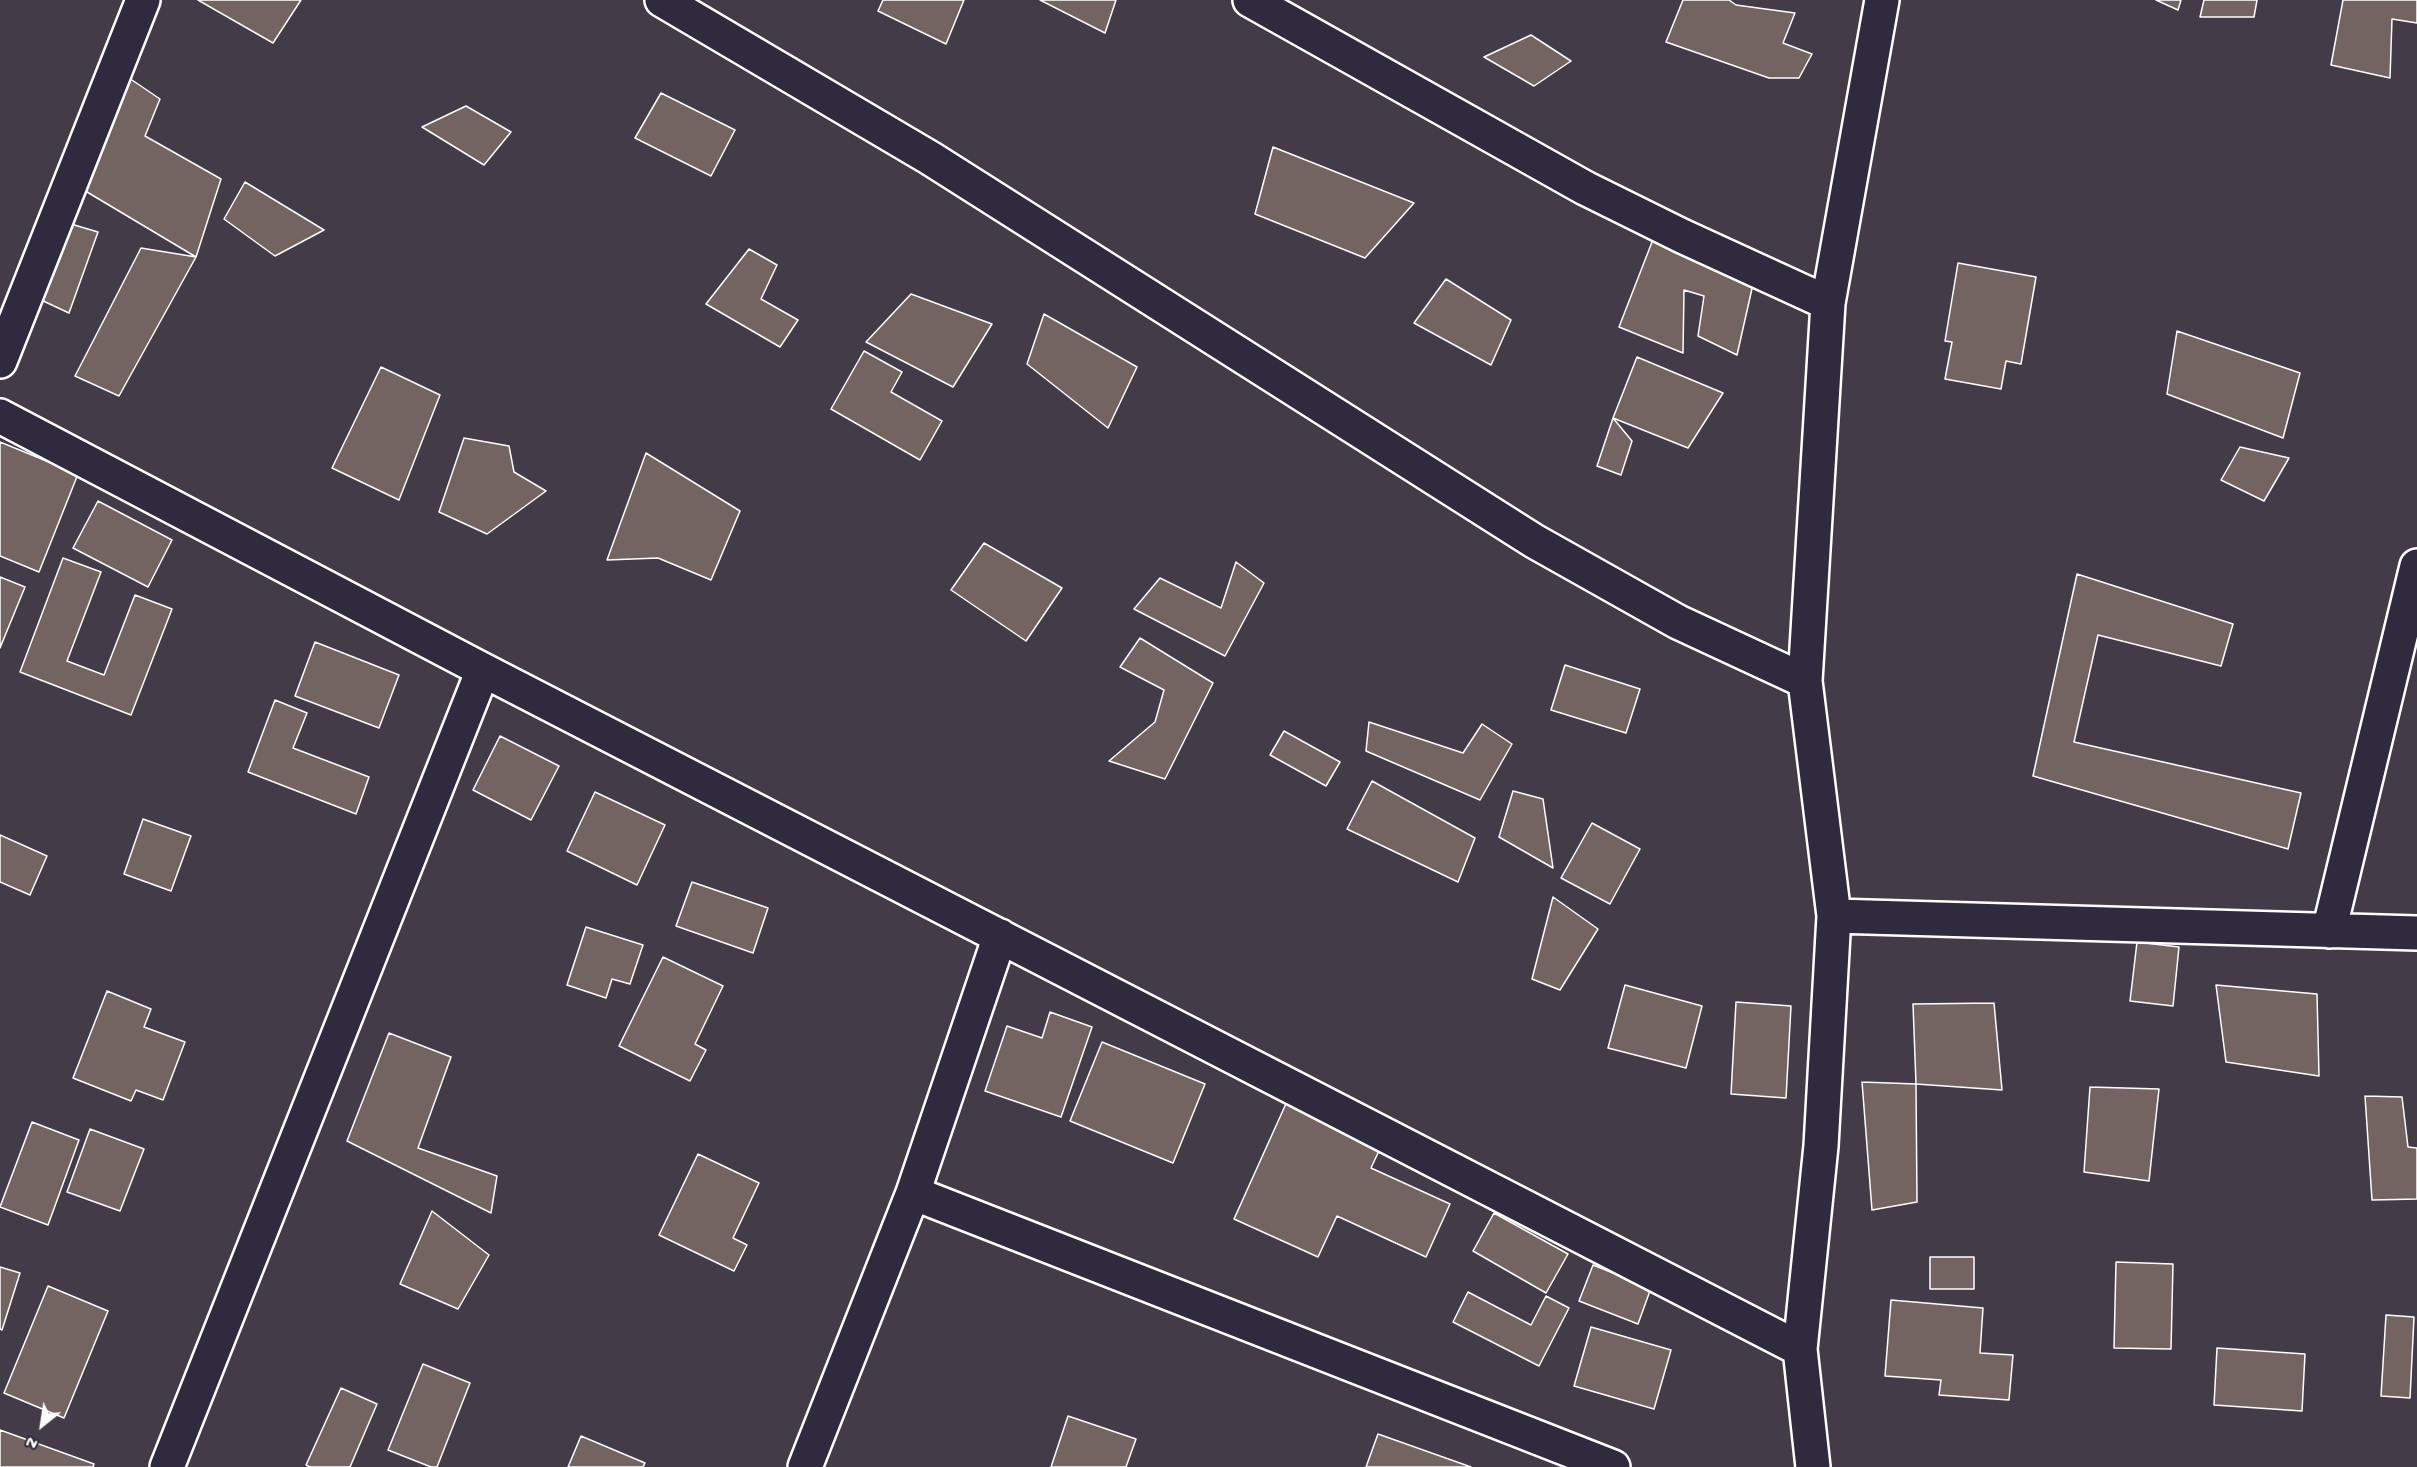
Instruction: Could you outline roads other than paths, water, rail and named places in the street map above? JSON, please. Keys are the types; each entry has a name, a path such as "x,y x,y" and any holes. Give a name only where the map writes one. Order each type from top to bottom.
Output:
{"street":[{"path":"0,361 143,0"},
{"path":"662,0 930,158 1534,541 1678,622 1804,681"},
{"path":"1250,0 1585,188 1682,236 1828,303"},
{"path":"1813,1467 1800,1349 1821,1146 1834,916 1804,681 1828,303 1882,0"},
{"path":"0,416 483,670 1800,1349"},
{"path":"2329,931 2417,566"},
{"path":"167,1467 483,670"},
{"path":"1834,916 2417,933"},
{"path":"805,1467 913,1193 1000,936"},
{"path":"913,1193 1613,1467"}]}
